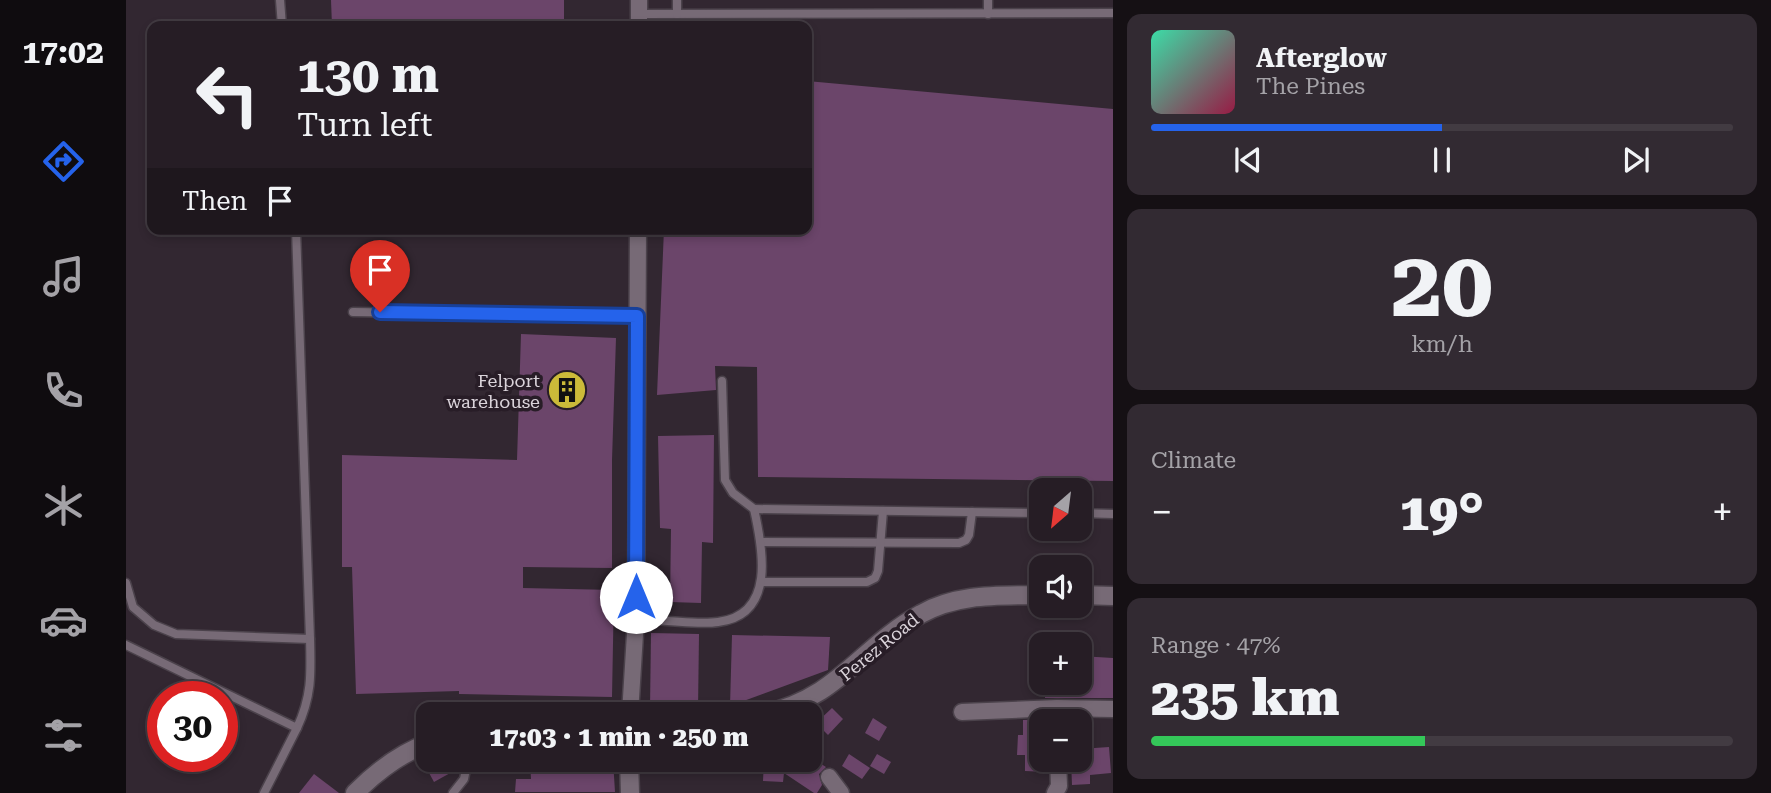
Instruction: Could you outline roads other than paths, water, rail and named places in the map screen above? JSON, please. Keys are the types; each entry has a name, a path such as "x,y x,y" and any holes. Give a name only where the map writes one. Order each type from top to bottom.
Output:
{"street":[{"path":"631,702 636,618 638,235"},
{"name":"Perez Road","path":"804,702 832,685 902,624 922,612 948,602 976,596 1029,596"},
{"path":"1092,596 1113,596"},
{"path":"1092,711 1113,709"},
{"path":"962,712 1029,713"},
{"path":"355,793 377,772 416,747"},
{"path":"629,772 630,793"},
{"path":"829,777 841,793"},
{"path":"1057,789 1074,793"}],"lane":[{"path":"280,0 282,21"},
{"path":"677,0 677,14"},
{"path":"988,0 988,14"},
{"path":"639,13 1113,13"},
{"path":"264,793 307,707 312,684 296,235"},
{"path":"353,312 637,316"},
{"path":"722,381 724,480 733,493 754,509 1029,513"},
{"path":"636,618 719,622 743,614 760,592 762,582 762,542 754,509"},
{"path":"762,582 867,582 875,578 878,571 883,511"},
{"path":"762,542 959,542 966,540 969,535 972,512"},
{"path":"1092,513 1113,514"},
{"path":"126,583 133,607 154,625 176,634 310,639"},
{"path":"126,645 297,728"},
{"path":"453,793 464,779 465,772"}],"place":[{"name":"Felport warehouse","path":"567,390"}]}
